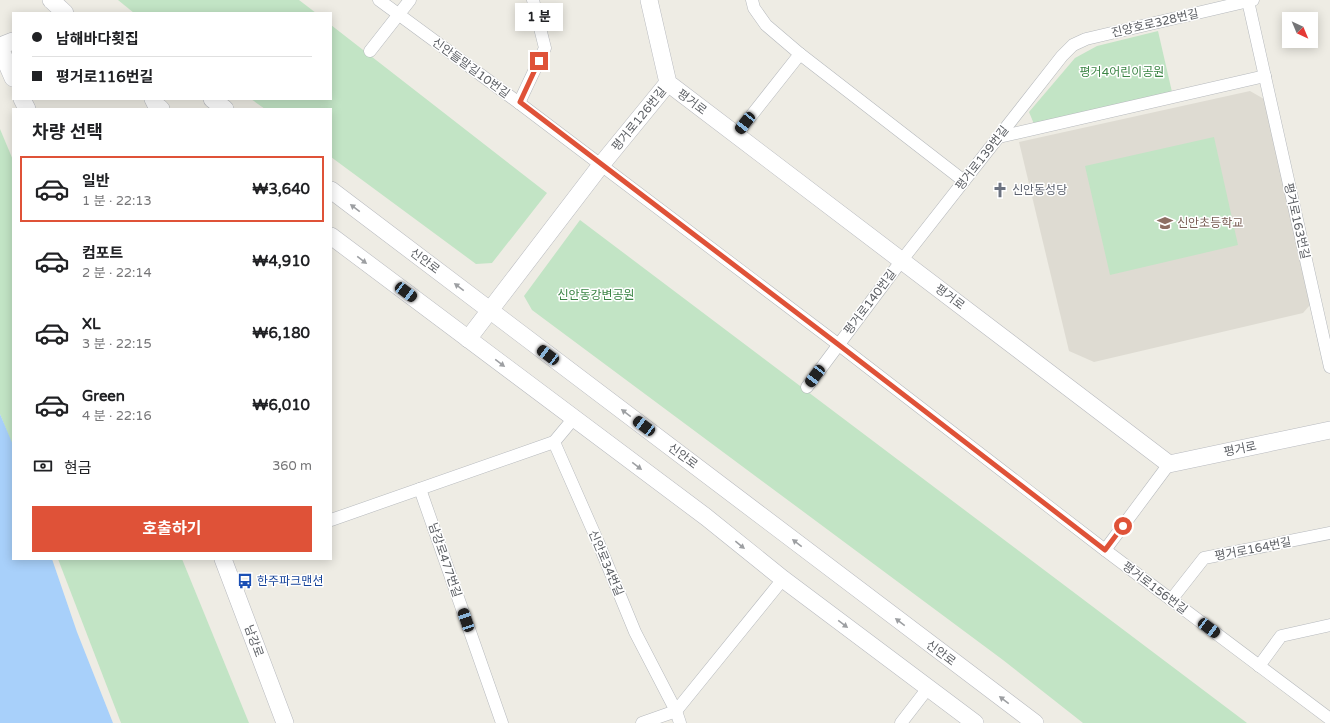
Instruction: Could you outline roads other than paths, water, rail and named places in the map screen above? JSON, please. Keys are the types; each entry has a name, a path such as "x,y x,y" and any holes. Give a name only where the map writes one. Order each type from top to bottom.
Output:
{"street":[{"path":"52,0 64,12"},
{"name":"신안들말길10번길","path":"379,0 520,102 601,165"},
{"path":"370,51 410,0"},
{"path":"520,102 544,48 533,0"},
{"name":"평거로","path":"649,0 668,83 1170,464 1330,430"},
{"path":"752,0 754,8 766,25 800,54 964,181"},
{"name":"진양호로328번길","path":"1062,56 1073,45 1086,39 1250,1"},
{"name":"평거로163번길","path":"1250,1 1264,76 1330,367"},
{"path":"12,41 0,47 12,76"},
{"path":"736,135 800,54"},
{"name":"평거로139번길","path":"902,260 1062,56"},
{"path":"998,137 1264,76"},
{"name":"평거로126번길","path":"468,339 601,165 668,83"},
{"path":"154,100 160,108"},
{"path":"213,100 224,108"},
{"path":"601,165 839,345 807,387"},
{"name":"신안로","path":"332,191 1035,723"},
{"path":"332,237 706,517 783,579 975,723"},
{"name":"평거로140번길","path":"902,260 839,345 1105,550"},
{"path":"332,520 554,442 574,418"},
{"name":"신안로34번길","path":"554,442 598,542 635,632 676,711 680,723"},
{"path":"1105,550 1170,464"},
{"name":"남강로477번길","path":"420,489 502,723"},
{"name":"평거로164번길","path":"1171,600 1204,558 1330,533"},
{"name":"평거로156번길","path":"1105,550 1330,719"},
{"name":"남강로","path":"223,560 284,723"},
{"path":"642,723 676,711 783,579"},
{"path":"1259,666 1282,636 1330,625"},
{"path":"901,723 928,688"}],"water":[{"path":"0,414 12,443 12,560 52,560 77,632 113,723 0,723"}],"place":[{"name":"신안동성당","path":"1000,190"},
{"name":"신안초등학교","path":"1165,223"},
{"name":"한주파크맨션","path":"245,581"}],"park label":[{"name":"평거4어린이공원","path":"1122,72"},
{"name":"신안동강변공원","path":"596,295"}]}
